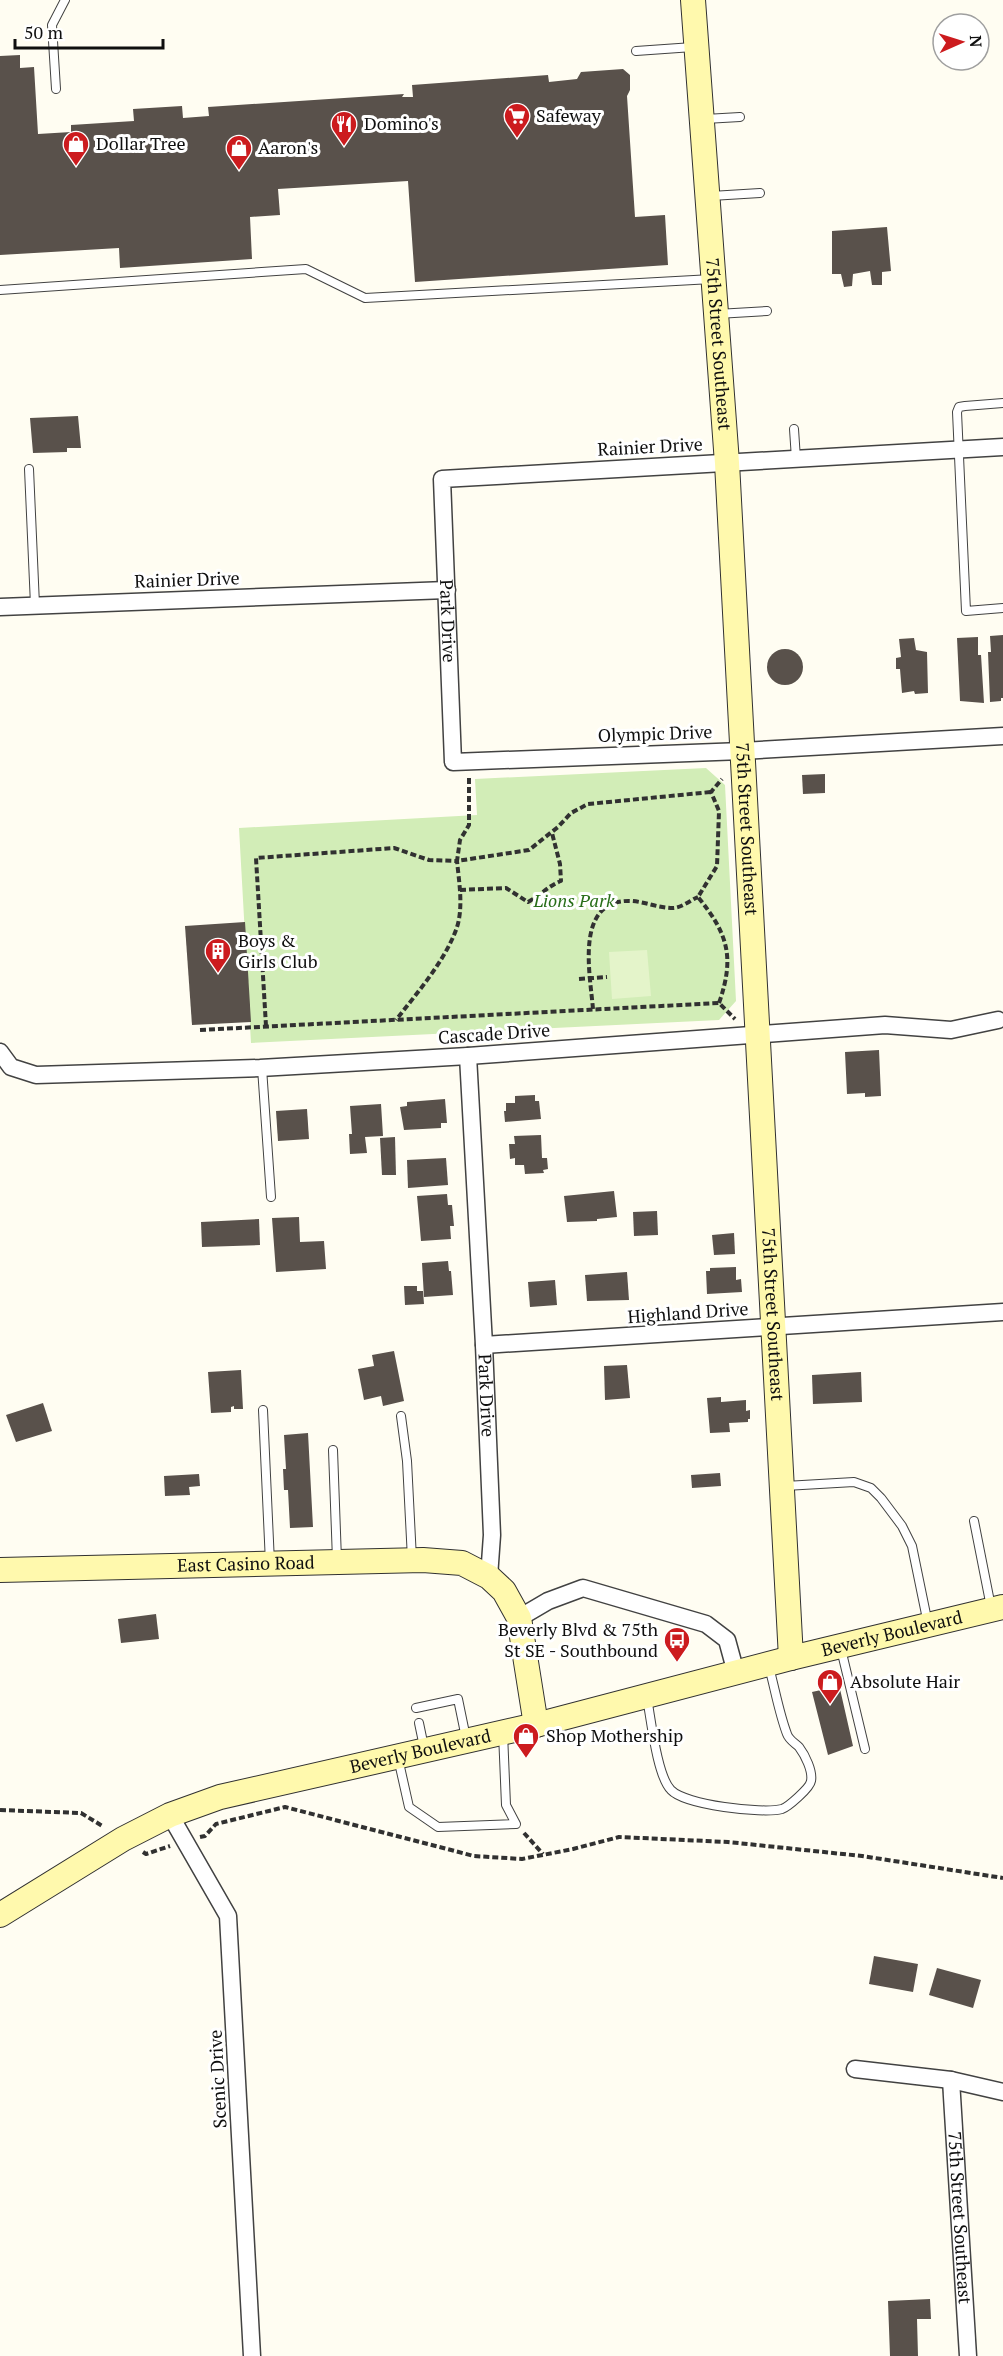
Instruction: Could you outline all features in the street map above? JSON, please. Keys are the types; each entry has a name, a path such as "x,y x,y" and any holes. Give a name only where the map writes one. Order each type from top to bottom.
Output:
{"street":[{"name":"75th Street Southeast","path":"693,0 727,463 781,1486 780,1661"},
{"name":"Rainier Drive","path":"442,479 1003,447"},
{"name":"Park Drive","path":"442,479 447,590 460,761"},
{"name":"Rainier Drive","path":"0,607 447,590"},
{"name":"Olympic Drive","path":"460,761 742,751 1003,736"},
{"name":"Cascade Drive","path":"0,1052 11,1067 36,1075 262,1068 468,1056 885,1025 951,1030 998,1020"},
{"name":"Park Drive","path":"468,1056 492,1534 489,1577"},
{"name":"Highland Drive","path":"484,1345 1003,1312"},
{"name":"East Casino Road","path":"0,1570 412,1561 462,1563 489,1577"},
{"path":"489,1577 504,1591 519,1618 536,1725"},
{"path":"519,1618 548,1601 583,1587 706,1624 728,1640 736,1673"},
{"name":"Beverly Boulevard","path":"0,1915 123,1839 170,1815 220,1797 503,1733 841,1645 997,1609"},
{"name":"Scenic Drive","path":"170,1815 228,1916 252,2356"},
{"path":"855,2069 951,2080 1003,2092"},
{"name":"75th Street Southeast","path":"951,2080 968,2356"}],"lane":[{"path":"56,89 52,25 65,0"},
{"path":"636,51 697,47"},
{"path":"702,119 740,117"},
{"path":"707,196 760,193"},
{"path":"0,290 306,269 365,298 713,279"},
{"path":"716,314 767,311"},
{"path":"1003,403 959,407 957,412 966,611 1003,608"},
{"path":"794,429 796,459"},
{"path":"29,469 35,605"},
{"path":"262,1068 271,1197"},
{"path":"263,1410 270,1564"},
{"path":"401,1416 407,1461 412,1561"},
{"path":"333,1450 337,1562"},
{"path":"781,1486 849,1482 865,1485 876,1493 902,1526 912,1546 928,1625"},
{"path":"974,1521 997,1609"},
{"path":"841,1645 865,1749"},
{"path":"646,1696 663,1780 672,1792 685,1800 722,1806 771,1811 785,1808 807,1789 811,1784 811,1778 807,1760 800,1748 787,1735 780,1661"},
{"path":"416,1708 458,1699 467,1741"},
{"path":"419,1722 424,1751"},
{"path":"397,1757 410,1807 438,1827 516,1824 506,1805 503,1733"}],"path":[{"path":"396,1020 431,974 457,929 460,890 457,861 460,840 469,825 460,761"},
{"path":"266,1026 256,858 394,848 429,860 457,861 529,850 571,813 588,804 711,792 728,774"},
{"path":"593,1009 589,945 594,919 609,904 630,901 675,908 698,897 717,866 719,811 711,792"},
{"path":"460,890 506,888 528,902 539,897 548,886 561,881 560,864 552,832"},
{"path":"698,897 715,918 728,950 728,978 719,1003"},
{"path":"579,979 607,977"},
{"path":"200,1030 719,1003 736,1020"},
{"path":"516,1824 543,1855"}],"green space":[{"name":"Lions Park","path":"706,768 725,785 736,1001 719,1020 251,1043 239,828 477,815 475,779"},
{"path":"647,950 651,996 612,999 609,952"}],"building":[{"path":"20,55 20,68 34,67 38,134 71,132 71,125 134,121 133,109 182,106 183,118 209,116 208,107 404,94 402,97 413,97 412,85 548,75 549,82 577,79 581,72 623,69 630,75 630,90 627,96 635,217 665,215 668,265 415,282 408,181 278,189 280,215 250,217 252,259 120,268 119,248 0,255 0,56"},
{"path":"887,227 891,271 882,272 882,285 872,285 870,271 853,274 852,286 844,287 841,274 832,274 832,231"},
{"path":"78,416 81,448 67,448 67,452 33,453 30,418"},
{"path":"1003,635 1003,698 1001,701 990,702 988,652 991,652 990,636"},
{"path":"978,637 984,703 960,701 957,638"},
{"path":"914,638 916,650 927,652 928,693 915,694 914,691 902,693 900,669 896,669 896,658 901,657 899,639"},
{"path":"785,649 798,654 803,667 798,680 785,685 772,680 767,667 772,654"},
{"path":"825,774 825,793 803,794 802,775"},
{"name":"Boys & Girls Club","path":"245,922 251,1022 192,1025 185,926"},
{"path":"879,1050 881,1096 865,1097 865,1093 847,1094 845,1052"},
{"path":"535,1095 535,1101 539,1101 541,1119 505,1122 506,1103 515,1103 515,1096"},
{"path":"445,1099 447,1123 441,1123 441,1128 404,1130 400,1107 407,1106 407,1102"},
{"path":"381,1104 383,1136 365,1137 367,1153 350,1154 349,1134 352,1134 350,1106"},
{"path":"307,1109 309,1139 278,1141 276,1111"},
{"path":"541,1135 542,1158 547,1158 548,1169 543,1170 544,1173 525,1174 524,1165 515,1165 515,1158 510,1159 509,1144 515,1144 514,1136"},
{"path":"395,1137 396,1175 382,1175 380,1138"},
{"path":"446,1158 448,1185 408,1188 407,1160"},
{"path":"614,1191 617,1217 597,1219 597,1221 567,1222 564,1196"},
{"path":"447,1194 448,1205 452,1205 454,1226 450,1226 451,1239 421,1241 417,1196"},
{"path":"657,1211 658,1235 634,1236 633,1212"},
{"path":"299,1217 300,1242 324,1241 326,1269 276,1272 272,1218"},
{"path":"259,1219 260,1245 202,1247 201,1222"},
{"path":"734,1233 735,1254 714,1255 712,1235"},
{"path":"448,1261 453,1295 424,1297 422,1263"},
{"path":"736,1267 736,1280 741,1279 742,1292 707,1294 706,1271 710,1271 710,1268"},
{"path":"627,1272 629,1300 587,1301 585,1275"},
{"path":"555,1280 557,1305 530,1307 528,1282"},
{"path":"404,1286 417,1286 417,1291 423,1291 424,1304 405,1305"},
{"path":"394,1351 404,1401 383,1406 381,1396 364,1400 358,1369 374,1366 372,1355"},
{"path":"627,1365 630,1398 605,1400 604,1366"},
{"path":"241,1370 243,1409 234,1409 234,1406 231,1407 231,1412 211,1413 208,1372"},
{"path":"861,1372 862,1402 813,1404 812,1375"},
{"path":"721,1397 721,1402 746,1400 746,1411 750,1410 750,1419 748,1422 729,1423 730,1432 710,1433 707,1398"},
{"path":"43,1403 52,1431 16,1442 6,1415"},
{"path":"308,1433 313,1527 290,1528 288,1490 284,1490 283,1469 286,1469 284,1435"},
{"path":"720,1473 721,1486 692,1488 691,1475"},
{"path":"199,1474 200,1486 189,1487 190,1495 165,1496 164,1476"},
{"path":"156,1614 159,1639 121,1643 118,1619"},
{"path":"830,1688 831,1691 840,1689 853,1746 828,1755 812,1692"},
{"path":"874,1956 918,1964 913,1992 869,1984"},
{"path":"937,1968 981,1980 973,2008 929,1995"},
{"path":"930,2299 931,2319 917,2319 918,2356 890,2356 888,2301"}],"place":[{"name":"Safeway","path":"517,139"},
{"name":"Domino's","path":"344,147"},
{"name":"Dollar Tree","path":"76,167"},
{"name":"Aaron's","path":"239,171"},
{"name":"Boys & Girls Club","path":"218,974"},
{"name":"Beverly Blvd & 75th St SE - Southbound","path":"677,1663"},
{"name":"Absolute Hair","path":"830,1705"},
{"name":"Shop Mothership","path":"526,1759"}]}
